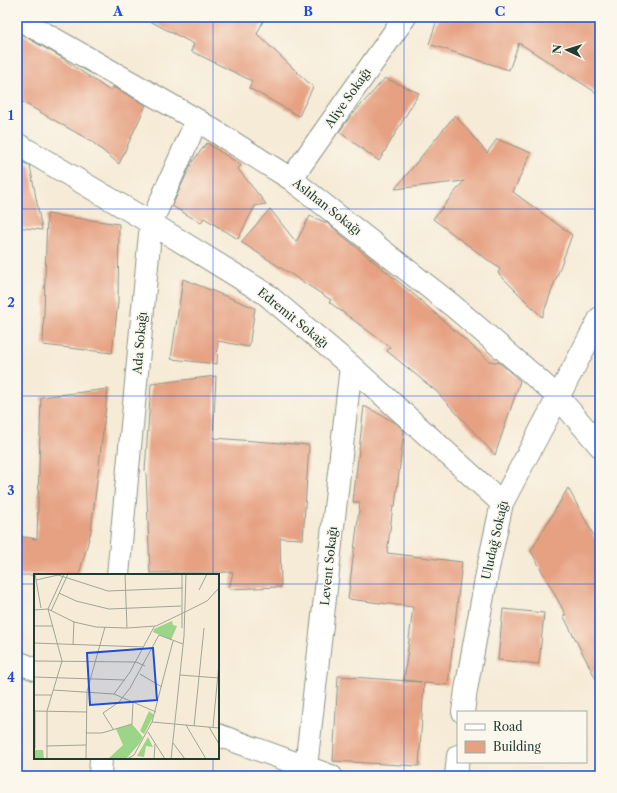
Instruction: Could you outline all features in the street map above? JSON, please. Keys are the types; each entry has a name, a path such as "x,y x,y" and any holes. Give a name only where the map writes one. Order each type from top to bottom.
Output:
{"street":[{"name":"Aliye Sokağı","path":"291,179 406,17"},
{"name":"Aslıhan Sokağı","path":"17,18 197,120 291,179 453,306 558,397 600,446"},
{"name":"Ada Sokağı","path":"118,574 151,223 197,120"},
{"name":"Edremit Sokağı","path":"17,144 151,223 266,294 351,366 502,503"},
{"name":"Uludağ Sokağı","path":"463,711 488,568 502,503 600,318"},
{"name":"Levent Sokağı","path":"305,771 351,366"},
{"path":"17,662 34,669"},
{"path":"219,735 305,771 331,776"},
{"path":"100,776 101,759"},
{"path":"456,776 457,763"}],"building":[{"path":"142,17 265,17 257,34 313,87 299,116 249,88 252,81 191,51 194,44"},
{"path":"438,17 600,17 600,95 519,43 509,70 429,44"},
{"path":"17,32 59,56 110,91 113,87 146,105 119,164 91,141 17,99"},
{"path":"385,78 419,93 379,161 339,132"},
{"path":"455,115 487,153 497,139 531,153 513,192 572,235 542,317 498,273 500,269 433,219 464,181 395,189"},
{"path":"207,143 241,165 238,169 266,204 255,206 238,239 204,218 201,223 172,206 192,162"},
{"path":"17,159 30,166 42,230 17,227"},
{"path":"270,209 296,242 310,216 327,223 410,291 489,361 500,363 520,381 495,455 437,392 387,351 390,347 329,302 331,300 241,242"},
{"path":"47,214 119,224 118,302 112,353 43,345"},
{"path":"183,279 255,308 249,347 218,341 217,364 171,359"},
{"path":"216,376 213,438 309,445 303,539 280,538 281,587 229,589 233,572 150,573 145,471 151,384"},
{"path":"108,389 91,531 79,574 17,575 17,536 37,539 41,397"},
{"path":"364,406 396,423 404,431 395,506 393,506 387,553 462,562 448,685 424,683 419,766 333,761 338,676 422,682 404,680 413,607 348,599 360,502 353,502"},
{"path":"568,488 600,547 600,687 563,615 566,615 531,551"},
{"path":"503,609 544,613 539,664 498,660"}]}
